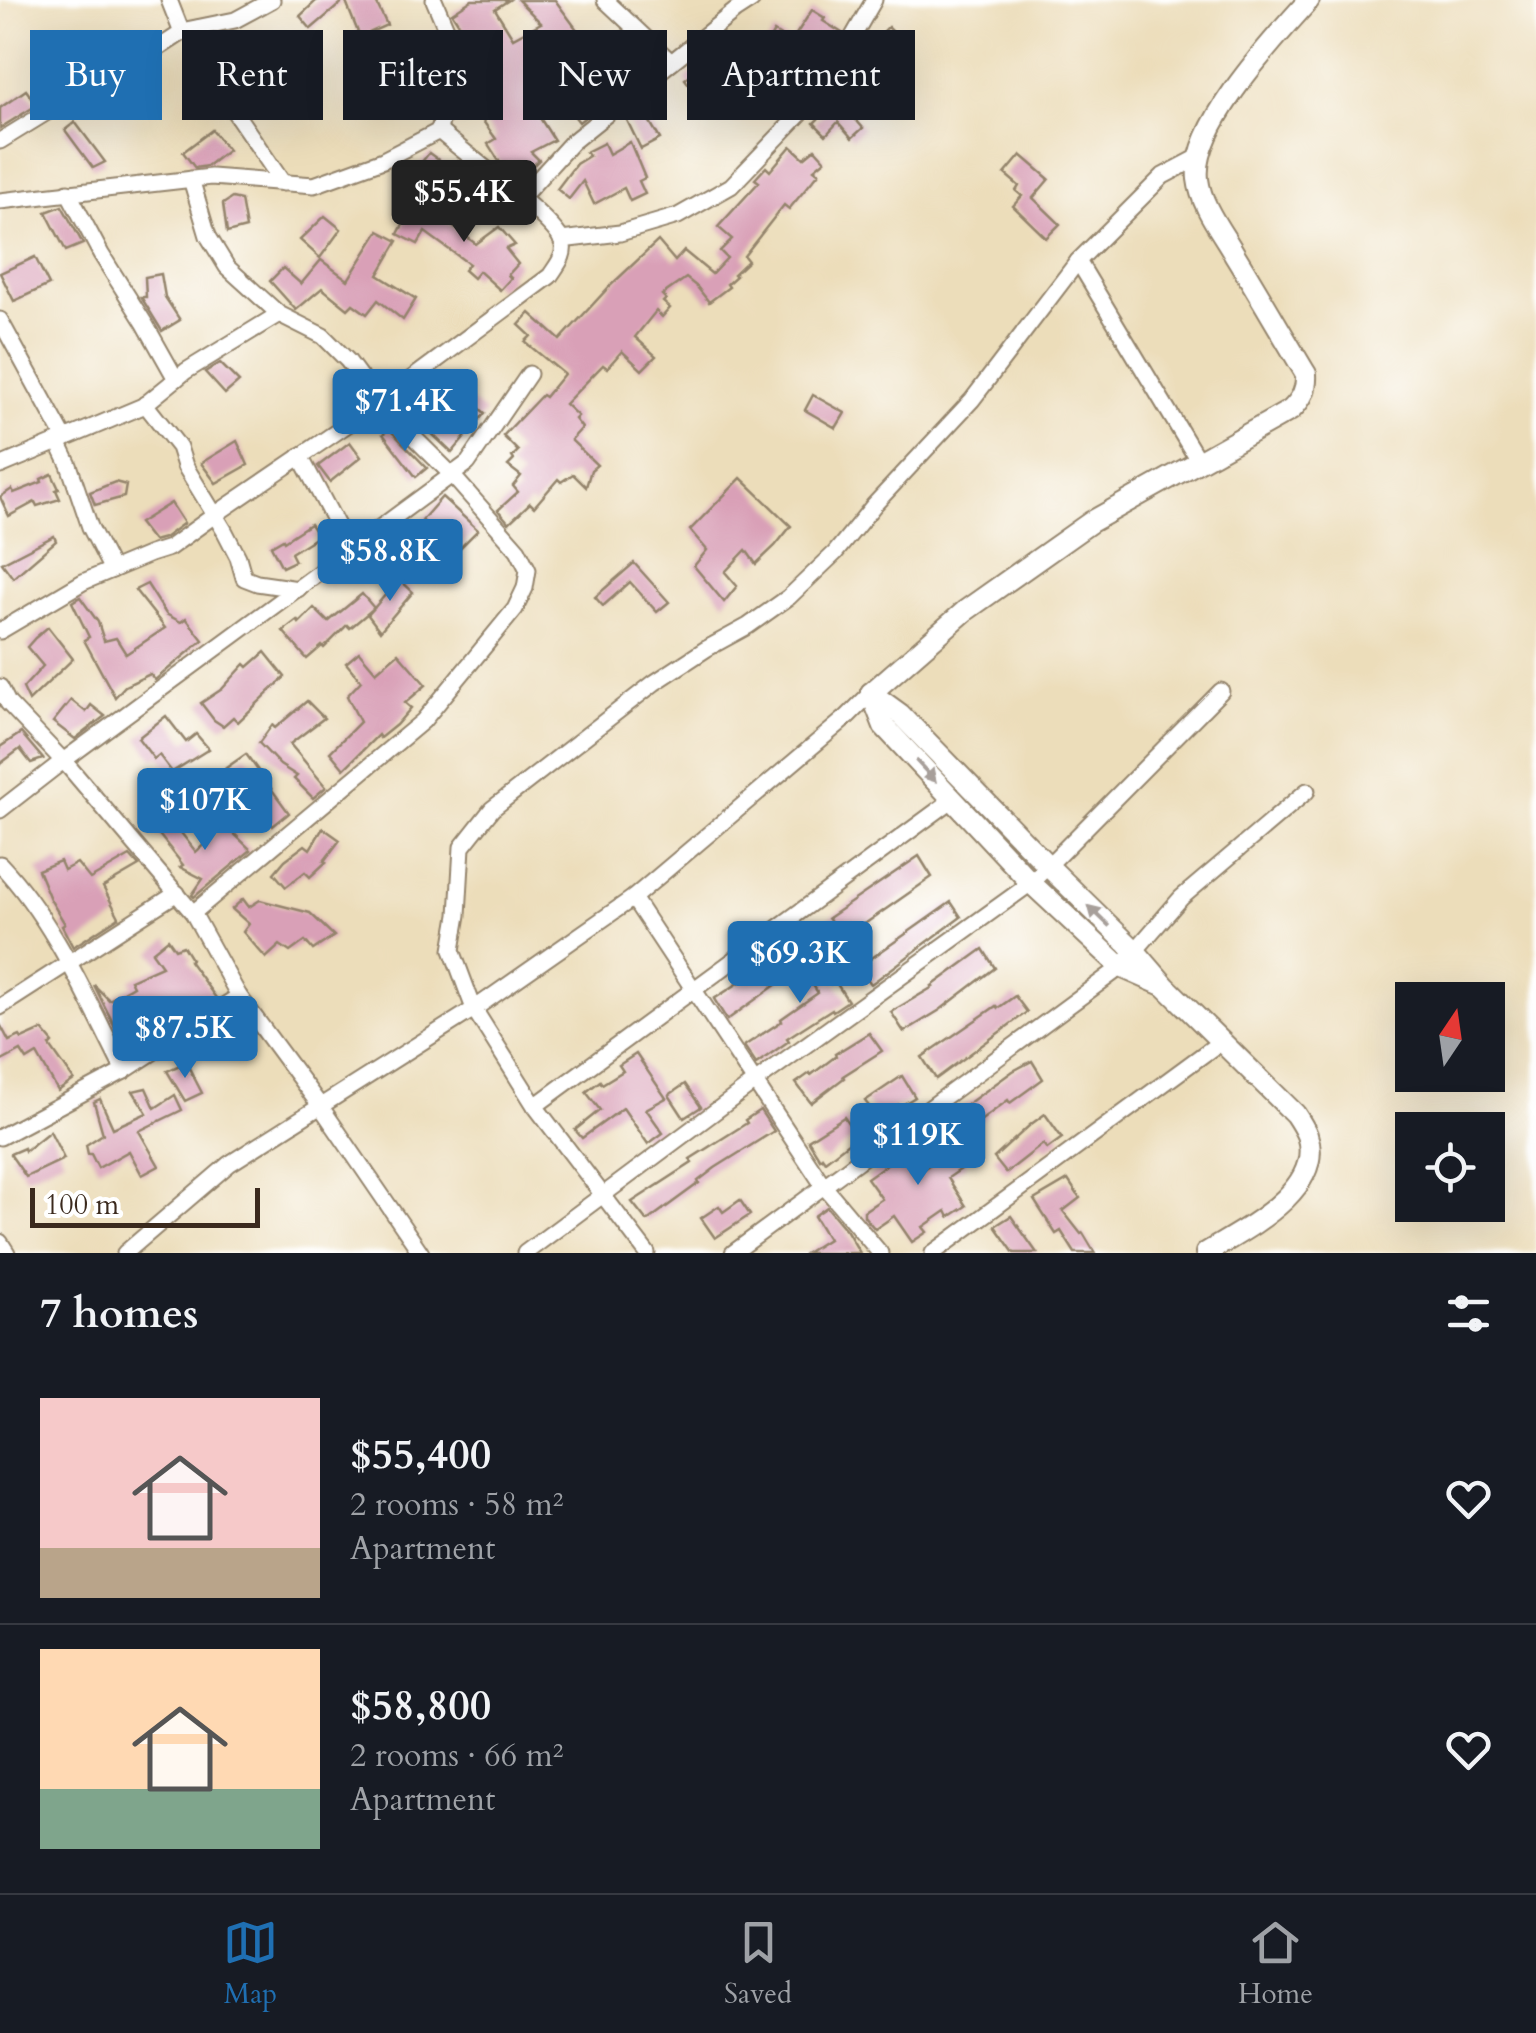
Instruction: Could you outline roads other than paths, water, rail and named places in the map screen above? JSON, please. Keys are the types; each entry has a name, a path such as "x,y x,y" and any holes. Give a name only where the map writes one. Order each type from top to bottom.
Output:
{"main road":[{"path":"870,693 966,611 1075,533 1298,403 1307,384 1306,374 1202,196 1197,178 1199,157 1218,112 1308,0"},
{"path":"870,693 884,726 1031,883 1166,987 1295,1114 1307,1134 1310,1152 1296,1187 1280,1206 1206,1253"},
{"path":"870,693 900,714 1048,866 1128,959"}],"street":[{"path":"0,141 110,80 182,33 169,0"},
{"path":"192,30 234,20 272,0"},
{"path":"434,0 456,52 439,131"},
{"path":"605,0 671,62"},
{"path":"520,199 572,142 752,0"},
{"path":"562,240 620,233 678,216 731,186 821,92 874,0"},
{"path":"198,28 222,95 283,183"},
{"path":"0,201 191,179 236,178 314,185 383,160 439,131"},
{"path":"0,631 83,582 169,548 379,403 550,276 563,256 562,240 538,214 439,131"},
{"path":"647,1253 535,1106 474,1009 452,950 462,847 492,809 654,682 748,626 788,597 835,552 972,400 1078,261 1163,176 1199,157"},
{"path":"191,179 208,236 226,268 280,314 322,336 348,361 379,403 518,550 528,570 515,609 423,721 194,914"},
{"path":"68,192 176,379"},
{"path":"1078,261 1199,462"},
{"path":"0,466 145,404 176,379 280,314"},
{"path":"0,320 62,440 90,527 112,570"},
{"path":"0,810 468,464 529,374"},
{"path":"145,404 179,447 185,466 238,558 244,578 298,589"},
{"path":"300,456 350,550"},
{"path":"0,687 8,703 194,914 239,996 322,1108 421,1253"},
{"path":"525,1253 1031,883 1221,690"},
{"path":"125,1253 228,1164 474,1009 633,898 847,718 870,693"},
{"path":"732,1253 1128,959 1181,898 1306,791"},
{"path":"535,1106 952,800"},
{"path":"0,864 22,886 68,963 124,1072"},
{"path":"0,1007 176,893"},
{"path":"633,898 823,1185 880,1253"},
{"path":"0,1137 124,1072 239,996"},
{"path":"933,1253 1222,1040"},
{"path":"0,1242 7,1253"}]}
